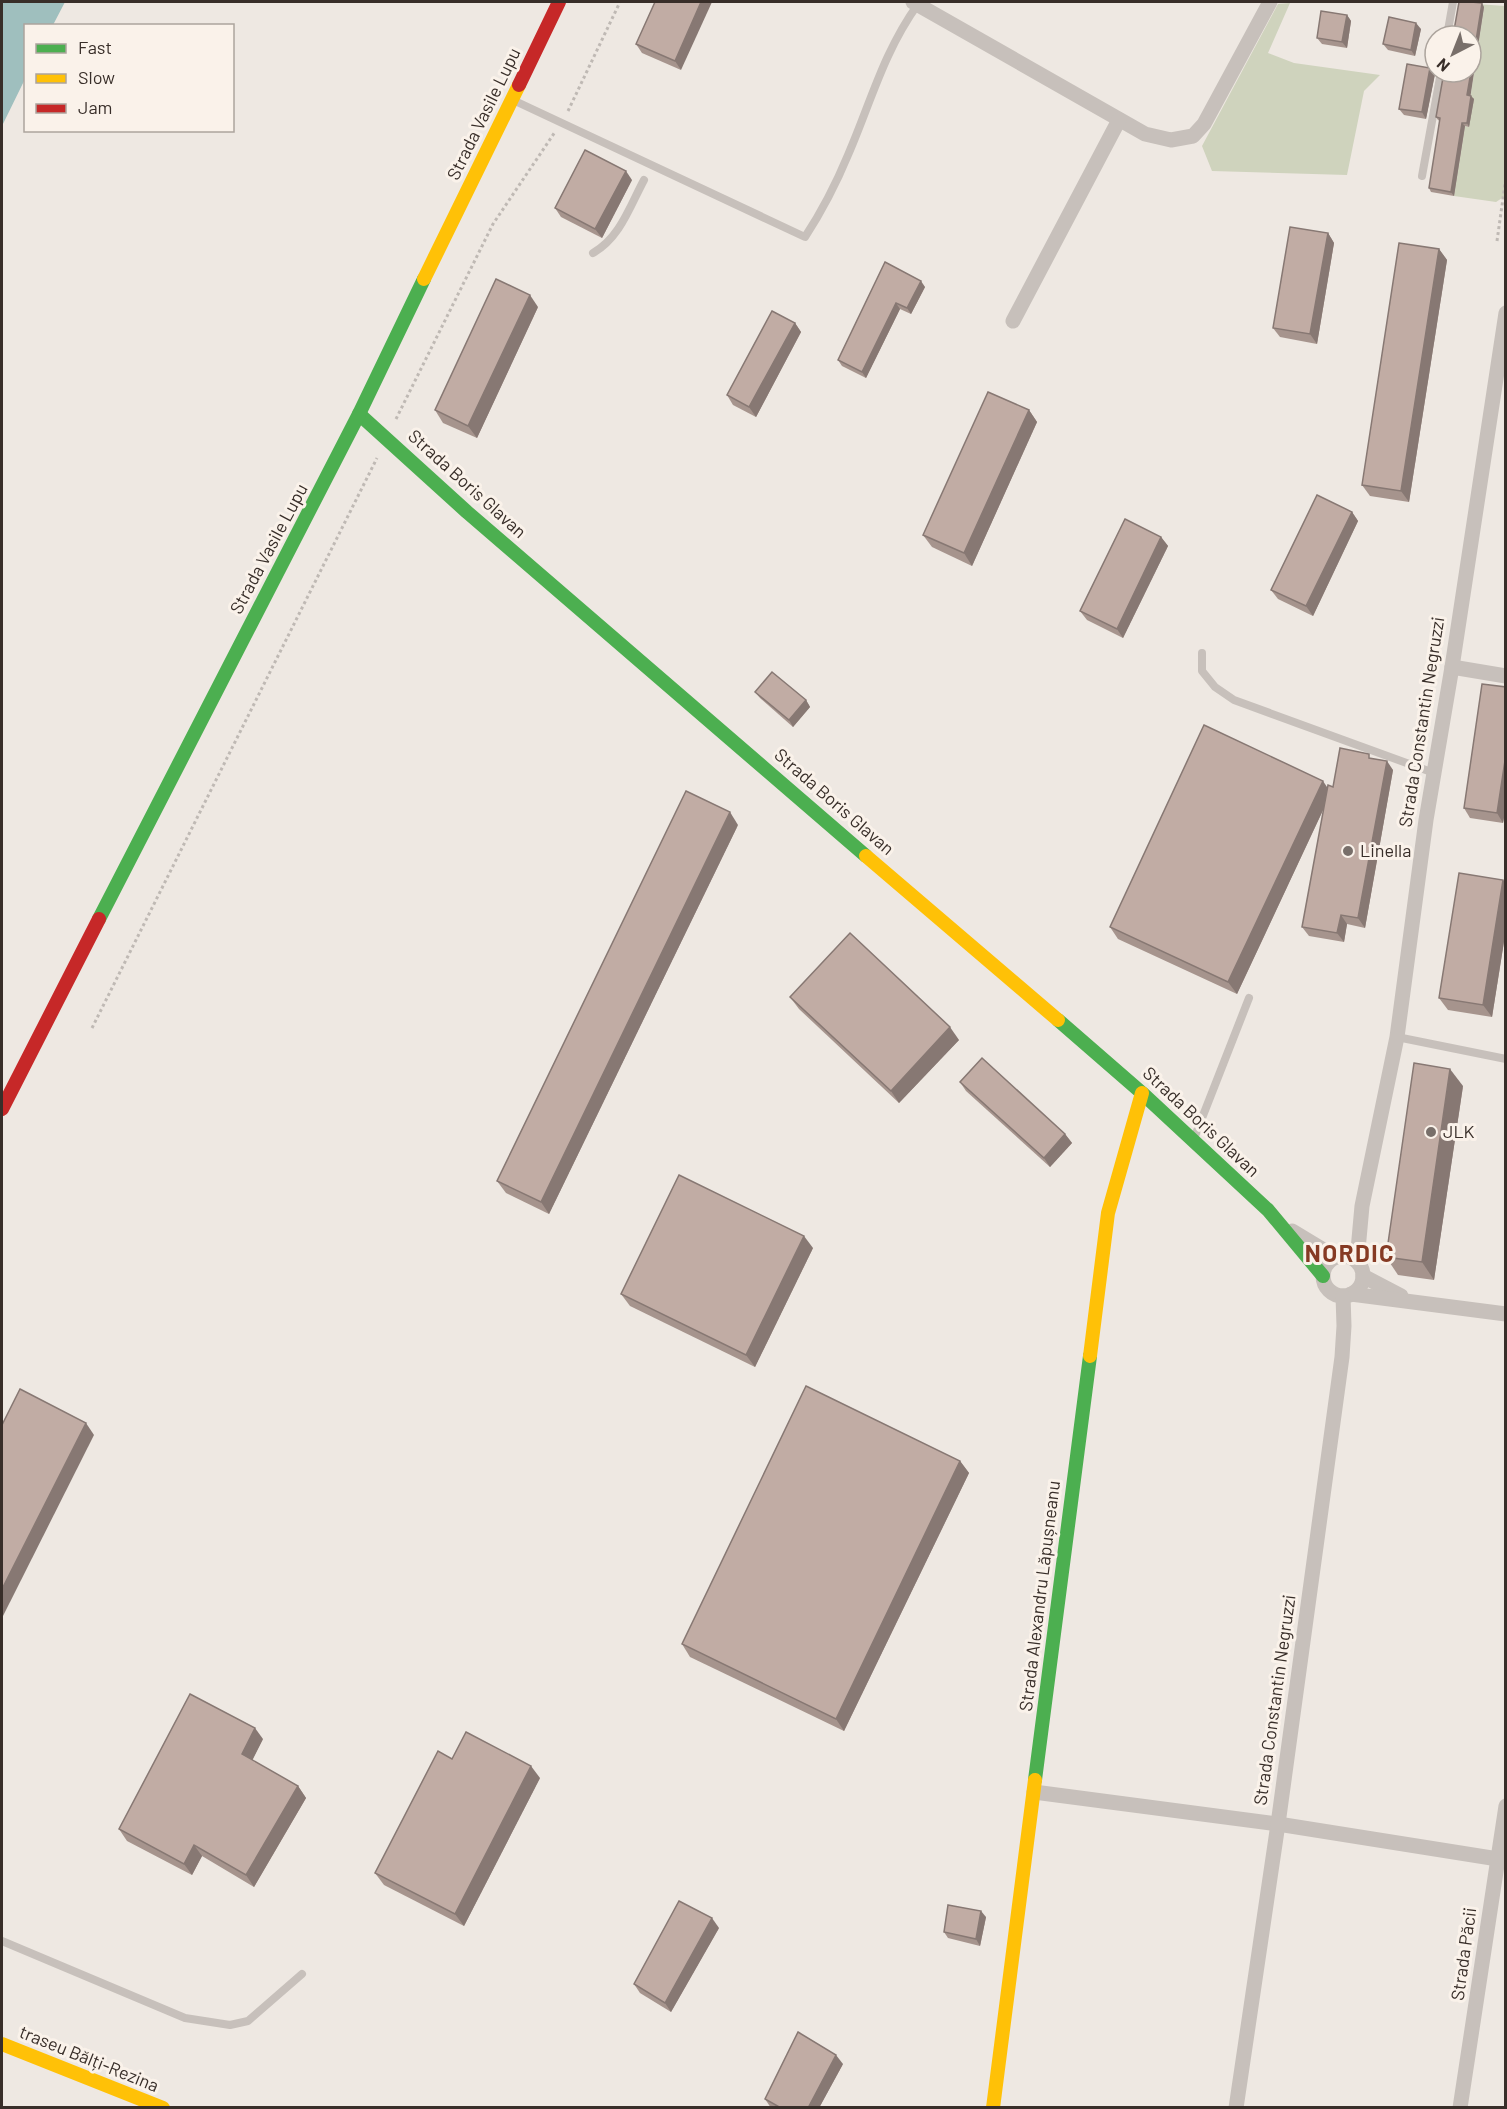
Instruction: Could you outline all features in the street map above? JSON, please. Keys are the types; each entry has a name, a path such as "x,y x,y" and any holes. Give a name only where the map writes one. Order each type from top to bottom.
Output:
{"street":[{"name":"Strada Vasile Lupu","path":"2,1109 359,414 559,2"},
{"path":"916,3 1144,134 1171,140 1193,136 1204,124 1270,2"},
{"path":"1013,321 1119,120"},
{"name":"Strada Constantin Negruzzi","path":"1350,1263 1397,1037 1434,773 1506,314"},
{"name":"Strada Boris Glavan","path":"359,414 485,527 1142,1093 1281,1224 1323,1276"},
{"path":"1452,667 1506,676"},
{"name":"Strada Alexandru Lăpușneanu","path":"993,2108 1108,1214 1142,1093"},
{"name":"Strada Boris Glavan","path":"1281,1224 1350,1263 1409,1301"},
{"path":"1350,1263 1357,1290 1347,1295 1329,1290 1323,1276 1324,1268 1350,1263"},
{"name":"Strada Boris Glavan","path":"1347,1295 1506,1314"},
{"name":"Strada Constantin Negruzzi","path":"1236,2108 1278,1824 1342,1357 1347,1295"},
{"path":"1034,1792 1278,1824 1498,1859"},
{"name":"Strada Păcii","path":"1460,2108 1506,1806"},
{"name":"traseu Bălți-Rezina","path":"5,2044 162,2108"}],"lane":[{"path":"1449,24 1454,2"},
{"path":"510,99 805,237 826,204 840,175 883,63 916,3"},
{"path":"1422,176 1439,84"},
{"path":"593,253 615,235 644,180"},
{"path":"1202,653 1202,671 1215,687 1234,700 1434,773"},
{"path":"1193,1141 1249,998"},
{"path":"1397,1037 1506,1059"},
{"path":"2,1941 185,2018 230,2025 248,2020 302,1974"}],"path":[{"path":"92,1028 493,224 561,123 620,2"},
{"path":"1497,241 1506,177"}],"green space":[{"path":"1290,3 1268,53 1294,63 1380,75 1364,91 1347,175 1212,171 1202,146 1278,4"},
{"path":"1462,3 1505,6 1505,196 1496,202 1454,196 1465,126 1469,127 1472,84 1483,84 1481,24 1484,7"}],"water":[{"path":"2,2 65,2 54,24 24,24 24,81 2,126"}],"building":[{"path":"655,2 701,2 675,61 636,44"},
{"path":"1459,2 1482,3 1479,24 1455,24"},
{"path":"1321,11 1347,15 1342,42 1317,38"},
{"path":"1389,17 1416,23 1411,50 1383,44"},
{"path":"1407,64 1423,67 1423,84 1427,84 1422,112 1399,109"},
{"path":"1442,84 1469,84 1467,95 1471,96 1467,123 1462,123 1451,192 1429,188 1440,118 1436,117"},
{"path":"585,150 626,171 595,229 555,208"},
{"path":"1290,227 1328,233 1310,334 1273,328"},
{"path":"1399,243 1439,249 1401,491 1362,485"},
{"path":"885,262 921,281 907,308 896,303 862,372 838,360"},
{"path":"496,279 530,295 468,426 435,410"},
{"path":"772,311 795,323 749,407 727,395"},
{"path":"988,392 1029,410 964,553 923,535"},
{"path":"1317,495 1352,512 1306,606 1271,590"},
{"path":"1125,519 1161,537 1117,629 1080,611"},
{"path":"772,672 806,700 789,720 755,692"},
{"path":"1482,684 1506,687 1506,754 1497,813 1464,808"},
{"path":"1204,725 1323,781 1228,982 1110,927"},
{"path":"1340,748 1369,754 1369,758 1387,761 1358,918 1341,915 1337,933 1302,927 1328,785 1333,787"},
{"path":"686,791 730,812 541,1202 497,1181"},
{"path":"1459,873 1503,880 1483,1005 1439,998"},
{"path":"850,933 950,1027 891,1091 790,997"},
{"path":"982,1058 1065,1134 1044,1158 960,1082"},
{"path":"1414,1063 1450,1069 1422,1262 1386,1257"},
{"path":"679,1175 804,1236 746,1355 621,1294"},
{"path":"806,1386 960,1461 836,1719 682,1644"},
{"path":"20,1389 86,1423 2,1589 2,1425"},
{"path":"190,1694 255,1728 242,1754 298,1786 246,1875 194,1845 184,1864 119,1829"},
{"path":"466,1732 531,1766 455,1914 375,1873 438,1751 452,1759"},
{"path":"679,1901 712,1918 665,2003 634,1984"},
{"path":"948,1905 981,1911 976,1939 944,1932"},
{"path":"798,2032 836,2055 808,2108 781,2108 765,2099"}],"traffic: fast":[{"path":"99,919 359,414 424,279"},
{"path":"359,414 467,512 866,856"},
{"path":"1058,1020 1142,1093 1268,1210 1323,1276"},
{"path":"1035,1780 1090,1356"}],"traffic: slow":[{"path":"424,279 519,85"},
{"path":"866,856 1058,1020"},
{"path":"1090,1356 1108,1213 1142,1093"},
{"path":"993,2108 1035,1780"},
{"path":"2,2044 163,2108"}],"traffic: jam":[{"path":"519,85 559,2"},
{"path":"2,1109 99,919"}],"place":[{"name":"Linella","path":"1348,851"},
{"name":"JLK","path":"1431,1132"}],"district":[{"name":"NORDIC","path":"1350,1254"}]}
